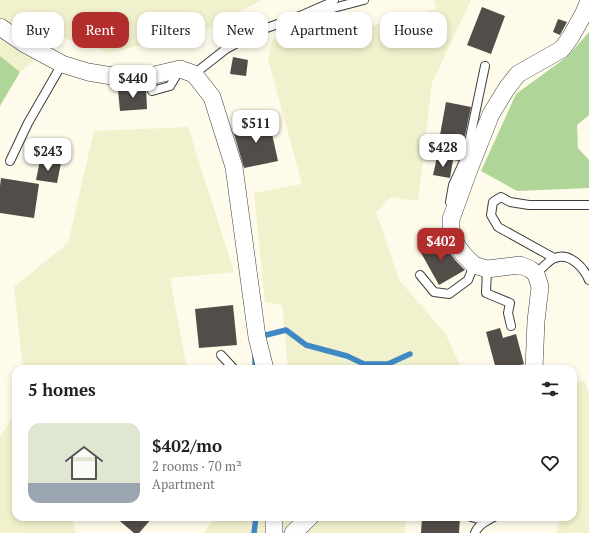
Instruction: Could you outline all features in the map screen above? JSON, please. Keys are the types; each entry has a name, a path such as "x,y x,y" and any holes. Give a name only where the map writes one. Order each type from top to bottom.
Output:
{"street":[{"path":"534,365 536,321 540,287 536,274 530,269 520,265 481,267 464,255 456,246 451,229 451,219 491,114 507,88 518,74 562,49 583,15 589,1"},
{"path":"0,27 26,44 62,64 88,72 118,77 146,77 187,72 212,97 234,167 257,337 264,365"},
{"path":"274,521 274,533"},
{"path":"293,533 306,521"}],"lane":[{"path":"309,12 334,0"},
{"path":"316,12 364,0"},
{"path":"152,91 170,86 187,72 226,49 262,30 276,25"},
{"path":"10,161 28,123 62,64"},
{"path":"451,219 450,202 453,185 466,157 485,66"},
{"path":"439,152 466,157"},
{"path":"554,258 498,227 491,215 493,202 501,197 510,202 529,205 589,205"},
{"path":"536,274 554,258 563,256 578,262 587,274 589,280"},
{"path":"420,275 434,292 449,294 468,280 481,267"},
{"path":"481,267 486,293 510,303 508,313 511,326"},
{"path":"221,355 230,365"},
{"path":"474,533 486,521"}],"green space":[{"path":"0,0 262,0 239,12 213,12 213,26 205,30 205,12 137,12 137,46 129,48 129,12 72,12 72,41 64,39 64,12 12,12 12,48 50,48 20,72 0,56"},
{"path":"434,0 471,0 432,83 418,201 391,197 376,212 399,280 445,333 460,365 288,365 282,305 265,302 254,193 302,184 268,59 272,40 276,38 276,48 372,48 372,26 380,24 380,48 447,48 447,12 425,12 436,9"},
{"path":"589,32 589,115 577,125 578,148 589,160 589,188 517,191 481,171 516,94 568,56"},
{"path":"96,48 128,48 110,52"},
{"path":"0,56 20,72 0,106"},
{"path":"188,127 234,272 170,278 186,365 23,365 14,287 68,243 94,131"},
{"path":"584,380 589,394 589,533 556,533 560,521 577,521 577,383"},
{"path":"12,418 12,521 73,521 76,533 0,533 0,437"},
{"path":"213,521 406,521 405,533 203,533"}],"building":[{"path":"482,7 505,16 491,54 467,45"},
{"path":"558,19 567,22 560,35 553,32"},
{"path":"233,57 248,60 246,76 230,74"},
{"path":"146,87 147,109 120,111 118,90"},
{"path":"446,102 471,107 462,150 438,146"},
{"path":"269,120 278,161 244,168 232,127"},
{"path":"437,157 453,160 450,178 433,175"},
{"path":"40,160 61,163 57,183 36,180"},
{"path":"1,178 39,184 34,218 0,213"},
{"path":"444,238 449,252 465,270 439,285 420,251"},
{"path":"233,305 237,345 199,348 195,309"},
{"path":"500,328 503,338 516,334 524,364 495,365 486,332"},
{"path":"120,521 150,521 139,533 134,533"},
{"path":"422,521 460,521 459,533 421,533"}],"waterway":[{"path":"258,337 286,330 306,345 347,356 364,364 388,364 410,354"},
{"path":"255,355 255,365"},
{"path":"254,533 256,521"}]}
